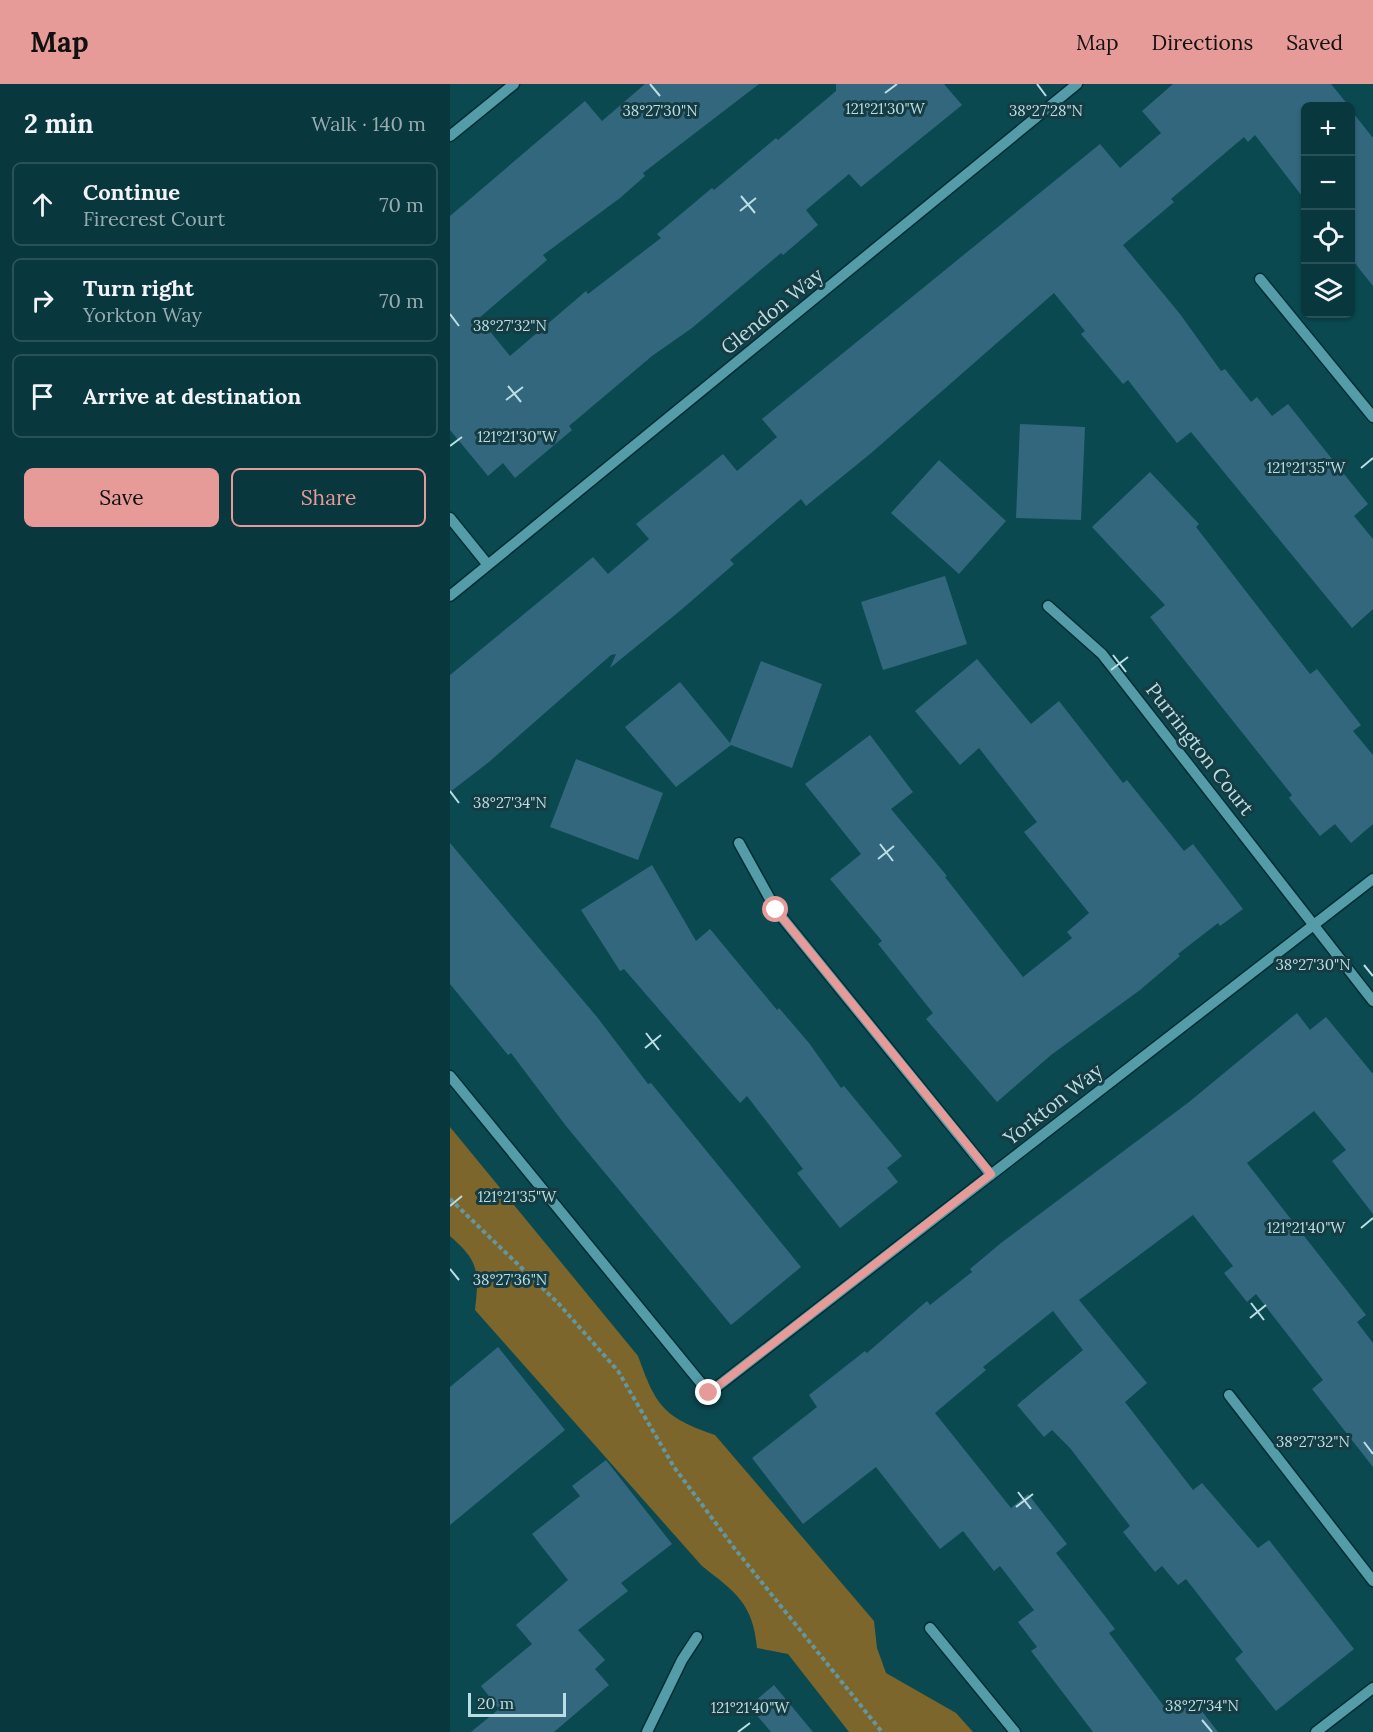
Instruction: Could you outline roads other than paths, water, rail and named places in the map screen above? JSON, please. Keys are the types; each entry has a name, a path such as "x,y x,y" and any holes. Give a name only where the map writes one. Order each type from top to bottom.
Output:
{"street":[{"path":"450,136 514,84"},
{"name":"Glendon Way","path":"488,565 1077,84"},
{"path":"1260,279 1373,417"},
{"path":"450,518 488,565 450,596"},
{"name":"Purrington Court","path":"1048,606 1102,654 1373,1001"},
{"path":"739,843 776,910 991,1174"},
{"name":"Yorkton Way","path":"450,1076 709,1393 1373,879"},
{"path":"1229,1395 1373,1581"},
{"path":"930,1628 1015,1732"},
{"path":"647,1732 682,1660 697,1637"},
{"path":"1316,1732 1373,1688"}]}
